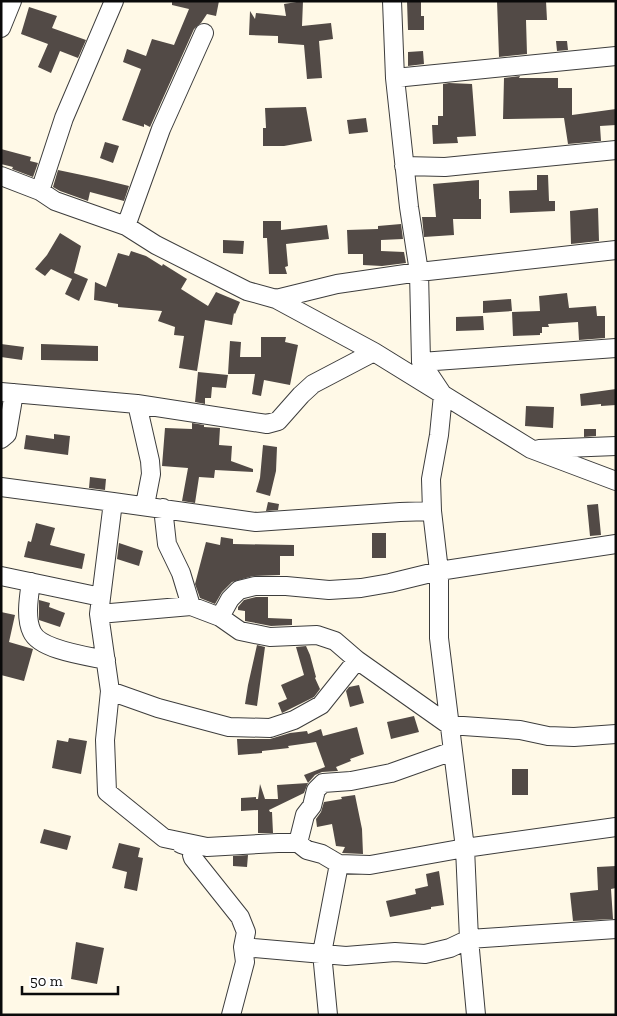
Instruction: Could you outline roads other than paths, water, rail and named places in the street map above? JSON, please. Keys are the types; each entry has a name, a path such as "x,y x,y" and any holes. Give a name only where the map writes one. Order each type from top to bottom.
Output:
{"street":[{"path":"1,28 12,1"},
{"path":"40,191 64,118 114,1"},
{"path":"392,1 395,78 404,166 419,272 422,362 442,395 439,435 431,479 432,511 439,571 439,638 465,848 468,939 476,1015"},
{"path":"126,226 161,129 204,33"},
{"path":"395,78 616,56"},
{"path":"404,166 445,167 616,150"},
{"path":"1,176 40,191 55,201 126,226 156,245 247,291 276,299 374,352 531,450 616,482"},
{"path":"276,299 337,284 419,272 616,250"},
{"path":"422,362 616,348"},
{"path":"1,439 7,434 8,393 137,404 268,424 278,421 313,384 374,352"},
{"path":"137,404 150,461 151,474 145,505"},
{"path":"531,450 616,446"},
{"path":"1,486 256,522 432,511"},
{"path":"114,502 100,605 110,691 105,740 107,792 164,838 194,848 193,858 240,917 246,932 243,947 245,962 231,1015"},
{"path":"163,508 167,544 181,573 191,606"},
{"path":"220,617 230,599 239,590 255,586 286,586 329,590 361,588 390,584 439,571 616,544"},
{"path":"1,576 31,582 100,605 191,606 220,617 240,631 270,637 316,635 335,640 357,660 449,725 520,730 548,736 574,737 616,734"},
{"path":"31,582 28,608 32,632 36,637 41,642 60,649 106,660"},
{"path":"110,691 158,708 229,727 270,728 294,720 321,705 357,660"},
{"path":"298,843 305,815 312,806 316,790 323,783 351,781 391,773 453,751"},
{"path":"164,838 207,847 298,843 307,850 322,854 339,864 370,865 465,848 616,827"},
{"path":"328,1015 322,954 339,864"},
{"path":"243,947 346,956 395,952 425,954 450,948 468,939 616,929"}]}
